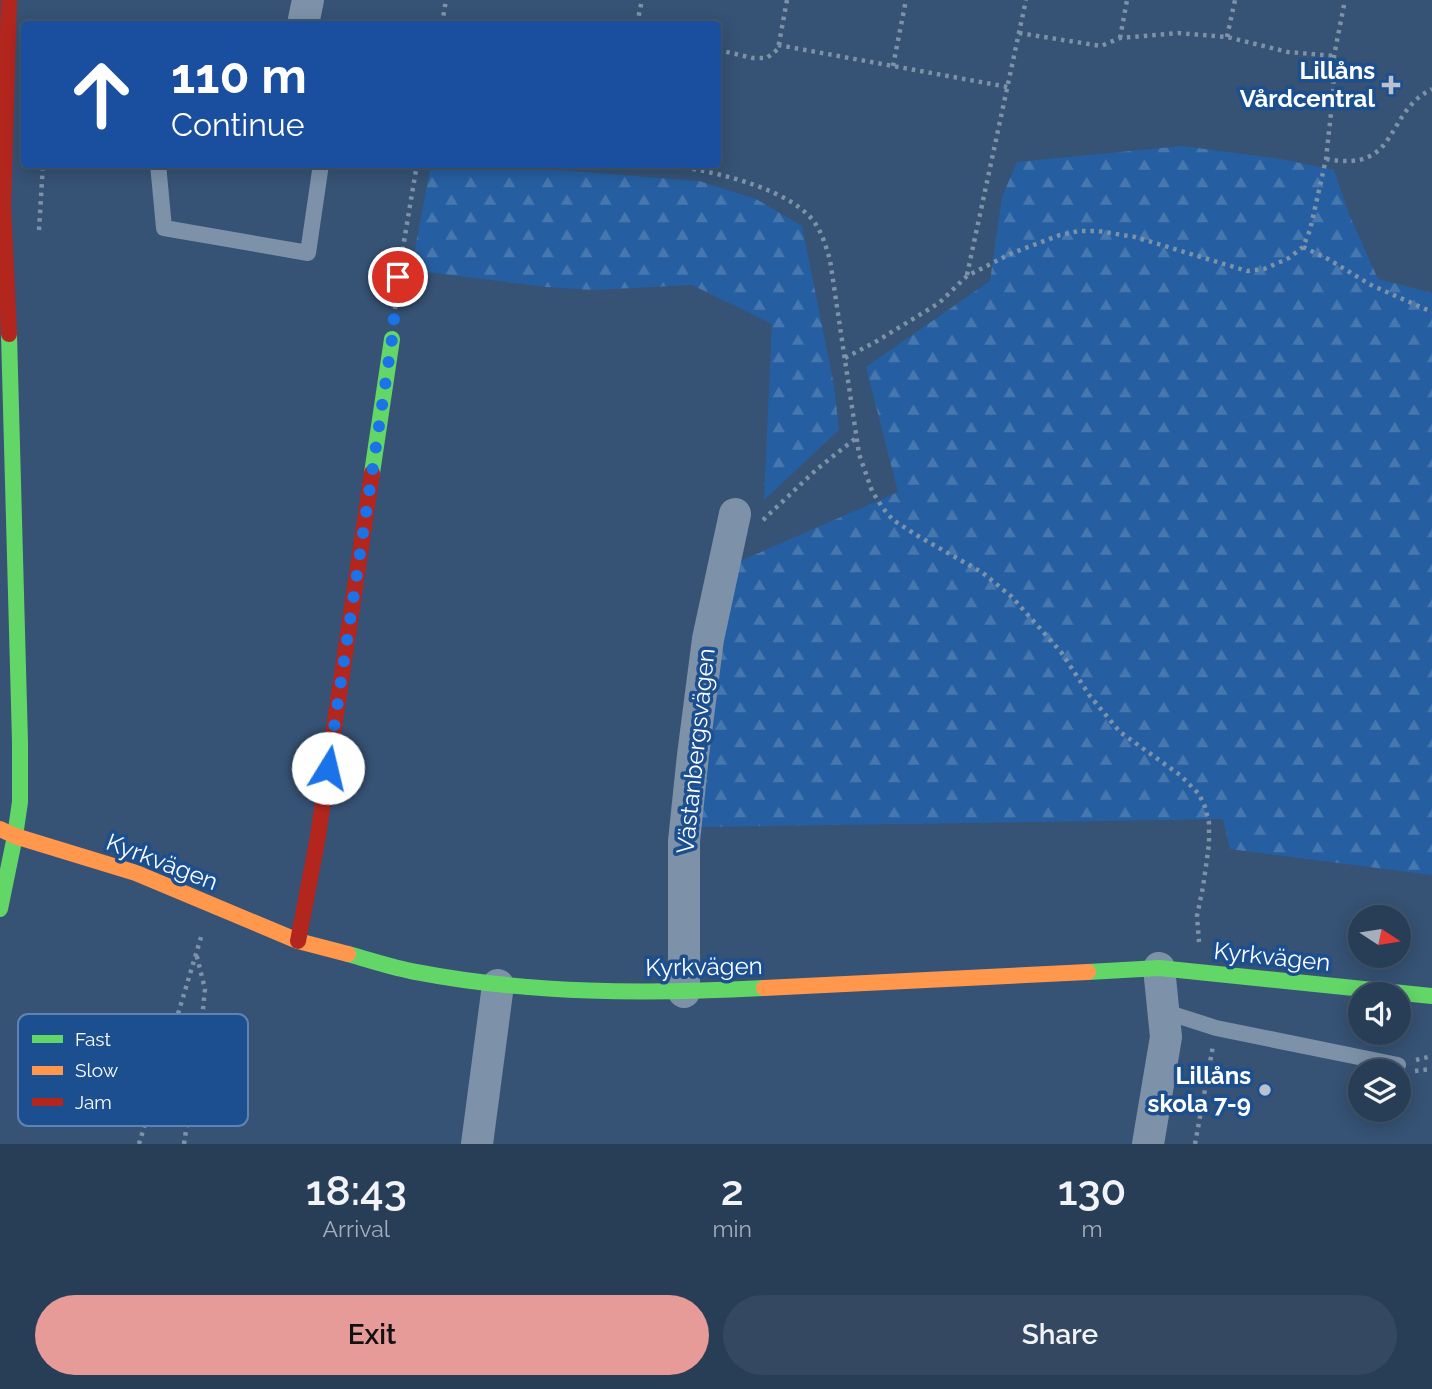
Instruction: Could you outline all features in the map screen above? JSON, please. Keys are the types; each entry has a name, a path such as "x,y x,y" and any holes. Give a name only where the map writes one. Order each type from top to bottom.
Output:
{"street":[{"path":"0,909 20,802 2,242 10,92 9,0"},
{"path":"304,21 308,0"},
{"path":"298,941 317,842 392,339"},
{"name":"Västanbergsvägen","path":"684,992 684,841 692,755 708,639 735,514"},
{"name":"Kyrkvägen","path":"0,830 136,873 298,941 414,972 498,985 684,992 1159,968 1432,996"},
{"path":"1148,1144 1166,1037 1159,968"},
{"path":"477,1144 498,985"}],"lane":[{"path":"158,168 164,228 308,253 320,168"},
{"path":"1163,1011 1216,1028 1368,1059"}],"path":[{"path":"442,21 446,0"},
{"path":"638,21 642,0"},
{"path":"721,51 753,58 767,58 778,49 787,0"},
{"path":"893,66 906,0"},
{"path":"967,276 1026,0"},
{"path":"1120,38 1127,0"},
{"path":"1227,37 1235,0"},
{"path":"845,358 939,303 967,276 1010,254 1060,235 1098,231 1135,237 1247,271 1264,269 1289,258 1303,247 1310,230 1326,159 1334,56 1345,0"},
{"path":"1019,33 1101,46 1120,38 1178,33 1227,37 1288,52 1334,56"},
{"path":"778,46 1008,87"},
{"path":"1326,159 1355,161 1374,154 1384,145 1411,105 1432,89"},
{"path":"392,339 398,277 416,168"},
{"path":"684,168 710,172 769,191 790,201 818,227 830,260 859,454 872,491 882,507 893,520 983,573 1012,597 1061,652 1090,696 1120,732 1180,775 1199,794 1209,823 1209,844 1197,916 1199,951"},
{"path":"1303,247 1371,285 1432,312"},
{"path":"735,514 759,524 817,469 857,438"},
{"path":"178,1014 203,930"},
{"path":"196,952 205,989 202,1014"},
{"path":"1195,1144 1216,1028"},
{"path":"139,1144 144,1126"},
{"path":"184,1144 187,1126"}],"green space":[{"path":"1182,146 1281,159 1334,170 1349,214 1378,279 1432,293 1432,875 1230,849 1223,819 699,827 729,566 898,492 866,367 990,281 1002,197 1017,162"},
{"path":"430,168 532,168 699,181 756,199 802,226 834,385 839,430 764,500 772,324 692,285 594,290 546,287 411,270"}],"traffic: fast":[{"path":"0,909 20,802 9,334"},
{"path":"372,473 392,339"},
{"path":"348,954 416,972 502,985 633,991 764,988"},
{"path":"1088,972 1159,968 1432,996"}],"traffic: slow":[{"path":"0,829 136,873 298,941 348,954"},
{"path":"764,988 1088,972"}],"traffic: jam":[{"path":"9,0 3,206 9,334"},
{"path":"298,941 317,842 372,473"}],"place":[{"name":"Lillåns Vårdcentral","path":"1391,85"},
{"name":"Lillåns skola 7-9","path":"1265,1090"}],"route":[{"path":"328,768 392,339 398,277"}]}
